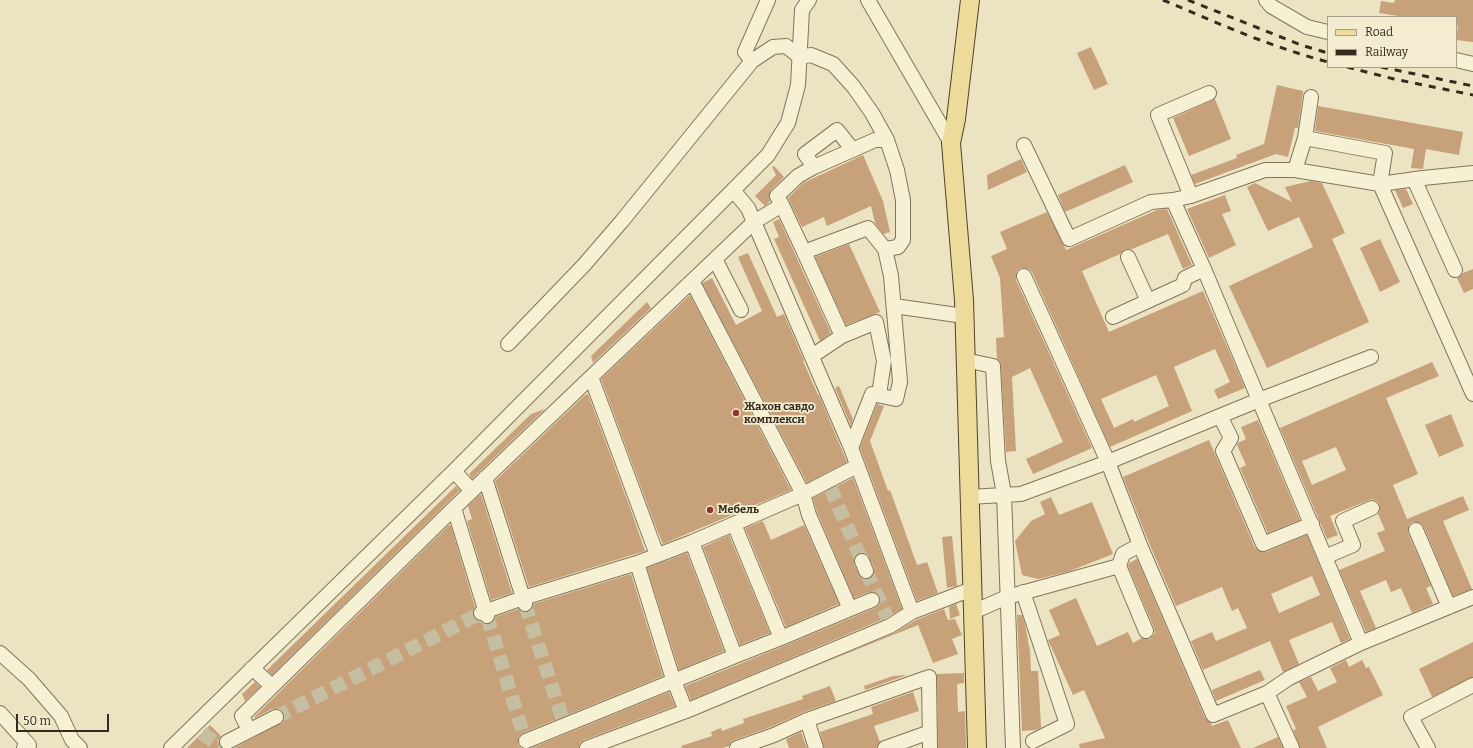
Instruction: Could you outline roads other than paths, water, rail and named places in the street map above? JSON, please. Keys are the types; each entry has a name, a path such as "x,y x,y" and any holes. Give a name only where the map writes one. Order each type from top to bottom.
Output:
{"main road":[{"path":"970,0 956,119 951,143 966,360 977,748"}],"lane":[{"path":"752,61 745,52 768,0"},
{"path":"171,748 198,730 252,668 454,471 768,155 788,123 798,85 802,10 809,0"},
{"path":"868,0 951,143"},
{"path":"1266,0 1271,6 1307,27 1327,32"},
{"path":"508,344 584,265 622,221 752,61 773,47 786,46 800,57 811,55 833,64 853,86 872,113 887,140 897,170 903,200 903,240 898,247 884,249"},
{"path":"1457,60 1473,64"},
{"path":"1192,196 1158,115 1209,93"},
{"path":"1296,170 1305,138 1311,98"},
{"path":"814,167 805,154 837,130 853,150"},
{"path":"1305,138 1385,153 1380,184 1473,394"},
{"path":"842,336 777,196 798,176 814,167 875,140 887,140"},
{"path":"1024,145 1069,239 1151,202 1173,200 1192,196 1265,170 1296,170 1380,184 1473,173"},
{"path":"1414,179 1455,270"},
{"path":"733,190 748,208 812,356 851,448 912,612"},
{"path":"1173,200 1204,269 1361,643"},
{"path":"250,730 242,716 272,686 472,490 714,259 754,222 782,205"},
{"path":"804,252 868,228 884,249 891,276 900,382 896,399 872,394 851,448"},
{"path":"1128,257 1148,301"},
{"path":"714,259 740,310"},
{"path":"1112,316 1183,285 1185,278 1204,269"},
{"path":"1024,276 1108,462 1140,545 1213,715 1267,693 1289,678 1361,643 1473,597"},
{"path":"692,281 803,494 809,515 850,609"},
{"path":"894,306 964,316"},
{"path":"812,356 842,336 876,322 884,361 879,395"},
{"path":"969,497 1021,494 1108,462 1259,400 1371,357"},
{"path":"966,360 993,366 998,461 1004,494 1013,748"},
{"path":"591,377 657,555"},
{"path":"1220,416 1231,438 1223,451 1263,544 1312,524"},
{"path":"454,508 485,614 637,563 692,542 828,484 857,466"},
{"path":"454,471 472,490"},
{"path":"485,478 524,601"},
{"path":"1325,557 1353,545 1343,521 1372,508"},
{"path":"734,524 781,638"},
{"path":"1416,530 1449,607"},
{"path":"692,542 735,656"},
{"path":"1140,545 1123,554 1119,566 1146,631"},
{"path":"637,563 674,680 686,711"},
{"path":"973,612 1007,597 1119,566"},
{"path":"587,748 686,711 912,612 972,589"},
{"path":"1023,592 1067,724 1033,741"},
{"path":"526,741 564,722 742,654 872,600"},
{"path":"0,653 28,679 61,716 72,740 80,748"},
{"path":"252,668 272,686"},
{"path":"737,748 777,742 807,720 929,677 930,748"},
{"path":"1428,748 1411,717 1473,685"},
{"path":"1267,693 1292,748"},
{"path":"0,713 29,745 24,748"},
{"path":"227,742 276,717"},
{"path":"807,720 816,748"},
{"path":"885,748 930,732"}],"tunnel":[{"path":"830,487 862,561"},
{"path":"866,571 887,617"},
{"path":"525,604 563,720"},
{"path":"276,717 481,613"},
{"path":"487,616 523,733"},
{"path":"202,733 220,746 227,742"}],"railway":[{"path":"1163,0 1265,42 1327,62"},
{"path":"1188,0 1301,45 1327,53"},
{"path":"1351,68 1394,79 1473,95"},
{"path":"1386,68 1473,86"}],"place":[{"name":"Жахон савдо комплекси","path":"736,413"},
{"name":"Мебель","path":"710,510"}]}
